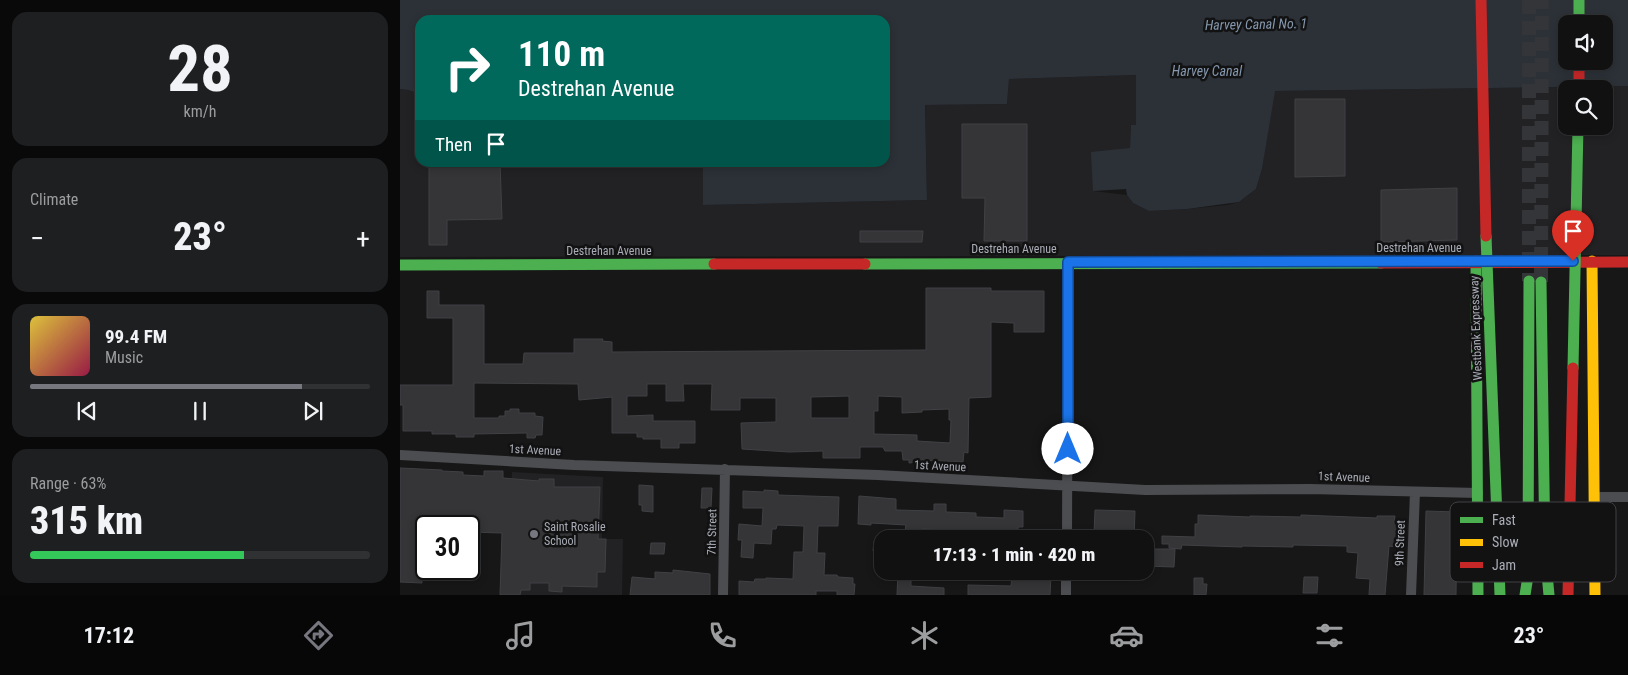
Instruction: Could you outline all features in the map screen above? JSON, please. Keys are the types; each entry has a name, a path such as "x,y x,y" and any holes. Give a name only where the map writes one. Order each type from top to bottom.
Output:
{"main road":[{"name":"Westbank Expressway","path":"1481,0 1484,191 1496,502"},
{"path":"1579,0 1579,15"},
{"path":"1570,502 1578,135"},
{"name":"Westbank Expressway","path":"1476,261 1478,502"},
{"path":"1592,261 1596,502"},
{"name":"Destrehan Avenue","path":"400,265 1628,262"},
{"path":"1528,502 1529,282"},
{"path":"1541,282 1545,502"},
{"name":"Westbank Expressway","path":"1478,582 1478,595"},
{"name":"Westbank Expressway","path":"1499,582 1500,595"},
{"path":"1525,595 1527,582"},
{"path":"1548,582 1549,595"},
{"path":"1568,582 1568,595"},
{"path":"1595,582 1595,595"}],"street":[{"path":"1067,530 1068,262"},
{"name":"1st Avenue","path":"400,454 574,465 878,475 1145,490 1310,489 1478,493"},
{"name":"7th Street","path":"723,595 725,469"},
{"name":"9th Street","path":"1412,595 1414,492"},
{"path":"1596,497 1628,497"},
{"path":"1066,580 1066,595"}],"shaded area":[{"path":"1137,75 1136,125 1131,125 1130,148 1093,191 1127,195 1133,203 1149,211 1227,205 1239,202 1256,189 1262,169 1274,91 1558,87 1558,135 1613,135 1613,86 1628,86 1628,255 400,257 400,89 415,92 415,167 703,167 703,205 927,200 925,105 1007,104 1009,79"},
{"path":"512,472 603,477 602,539 623,539 622,595 500,595 502,527 510,527"}],"water":[{"name":"Harvey Canal","path":"400,0 1628,0 1628,86 1613,86 1613,80 1558,80 1558,87 1275,91 1262,169 1256,189 1239,202 1187,209 1149,211 1133,203 1127,195 1126,189 1093,191 1091,152 1130,148 1131,125 1136,125 1136,75 1009,79 1007,104 925,105 927,200 703,205 703,167 890,167 890,15 415,15 415,92 400,89"}],"building":[{"path":"1295,99 1345,99 1345,176 1295,177"},
{"path":"962,124 1027,124 1027,241 984,241 985,198 962,198"},
{"path":"429,167 500,167 502,219 447,220 447,245 429,245"},
{"path":"1457,188 1457,240 1381,242 1381,190"},
{"path":"860,231 923,231 922,242 860,242"},
{"path":"926,288 991,288 991,291 1044,291 1044,332 1014,332 1014,323 991,322 991,397 969,398 968,453 964,452 963,462 917,460 917,462 909,463 909,460 903,460 902,451 885,451 883,447 860,447 860,458 823,458 823,451 789,452 742,449 741,423 776,422 776,398 740,398 740,410 711,410 712,384 683,384 684,401 666,401 666,384 647,384 647,396 627,396 627,416 653,415 653,421 695,421 695,443 679,443 679,448 661,448 661,439 643,439 643,437 637,437 637,433 612,433 612,397 579,400 578,384 474,383 474,418 499,418 499,416 505,416 505,411 510,411 510,409 519,409 519,413 535,413 535,416 543,417 542,435 536,435 535,438 527,438 527,433 474,434 474,437 456,437 456,434 432,434 432,431 403,431 403,405 400,405 400,385 453,385 453,318 427,318 427,291 439,291 439,305 484,305 484,364 523,364 524,353 574,353 574,339 603,339 602,341 612,342 612,352 926,350","holes":["849,396 849,418 811,418 811,397","878,396 902,397 902,413 949,409 949,420 951,420 950,443 917,441 917,435 874,434 874,411 878,411"]},
{"path":"400,468 463,472 463,475 484,476 484,471 503,471 503,478 539,481 539,479 554,479 554,487 600,487 598,539 606,539 605,572 597,572 597,587 562,586 562,592 549,591 549,583 530,583 530,590 521,590 520,595 500,595 502,533 480,532 480,515 415,515 415,580 422,580 422,583 400,582"},
{"path":"639,485 653,486 653,512 642,511 642,505 639,505"},
{"path":"702,488 712,488 711,508 701,508"},
{"path":"764,490 778,491 778,495 839,497 838,526 818,526 817,553 825,553 824,575 853,578 853,584 855,584 854,595 837,595 837,591 816,591 816,595 739,595 739,581 754,582 755,579 766,578 793,579 794,552 803,552 804,526 777,525 776,529 772,529 771,544 754,543 753,558 741,557 742,540 738,540 739,524 762,526 763,508 743,508 743,491 764,492"},
{"path":"859,496 896,499 896,510 934,511 934,504 946,504 946,512 976,513 976,517 1004,518 1004,510 1023,511 1023,527 1018,527 1018,530 905,530 906,525 858,524"},
{"path":"1095,510 1135,511 1134,530 1094,530"},
{"path":"1426,511 1450,512 1450,582 1456,582 1456,595 1424,595"},
{"path":"1198,515 1301,517 1301,515 1377,518 1377,516 1395,516 1394,523 1397,523 1396,547 1389,546 1385,595 1369,595 1370,579 1356,578 1358,553 1347,552 1347,546 1293,545 1293,547 1242,547 1182,545 1181,549 1169,548 1169,544 1162,544 1162,536 1195,537 1195,524 1198,524"},
{"path":"651,543 665,543 664,554 650,554"},
{"path":"1154,549 1175,549 1174,567 1154,566"},
{"path":"673,570 710,574 710,595 630,595 632,577 655,579 655,572 673,573"},
{"path":"1304,577 1318,577 1317,593 1303,593"},
{"path":"1194,578 1203,578 1203,584 1207,584 1206,595 1194,595"},
{"path":"898,580 911,580 911,586 944,588 944,595 897,595"},
{"path":"1012,580 1051,580 1050,595 968,595 968,585 1011,586"}],"tunnel":[{"path":"1529,0 1529,281"},
{"path":"1541,282 1542,0"}],"traffic: fast":[{"path":"1579,0 1579,15"},
{"path":"1573,368 1578,135"},
{"path":"1486,236 1496,502"},
{"path":"1476,261 1477,502"},
{"path":"865,264 1381,263"},
{"path":"400,265 714,264"},
{"path":"1528,502 1529,281"},
{"path":"1541,282 1544,502"},
{"path":"1478,582 1478,595"},
{"path":"1499,582 1500,595"},
{"path":"1525,595 1527,582"},
{"path":"1548,582 1549,595"}],"traffic: slow":[{"path":"1592,261 1594,502"},
{"path":"1595,582 1595,595"}],"traffic: jam":[{"path":"1481,0 1486,236"},
{"path":"1579,70 1579,80"},
{"path":"1381,263 1628,262"},
{"path":"714,264 865,264"},
{"path":"1570,502 1573,368"},
{"path":"1568,582 1568,595"}],"place":[{"name":"Saint Rosalie School","path":"534,534"}],"route":[{"path":"1068,449 1068,262 1573,261"}],"water label":[{"name":"Harvey Canal No. 1","path":"1256,24"}]}
